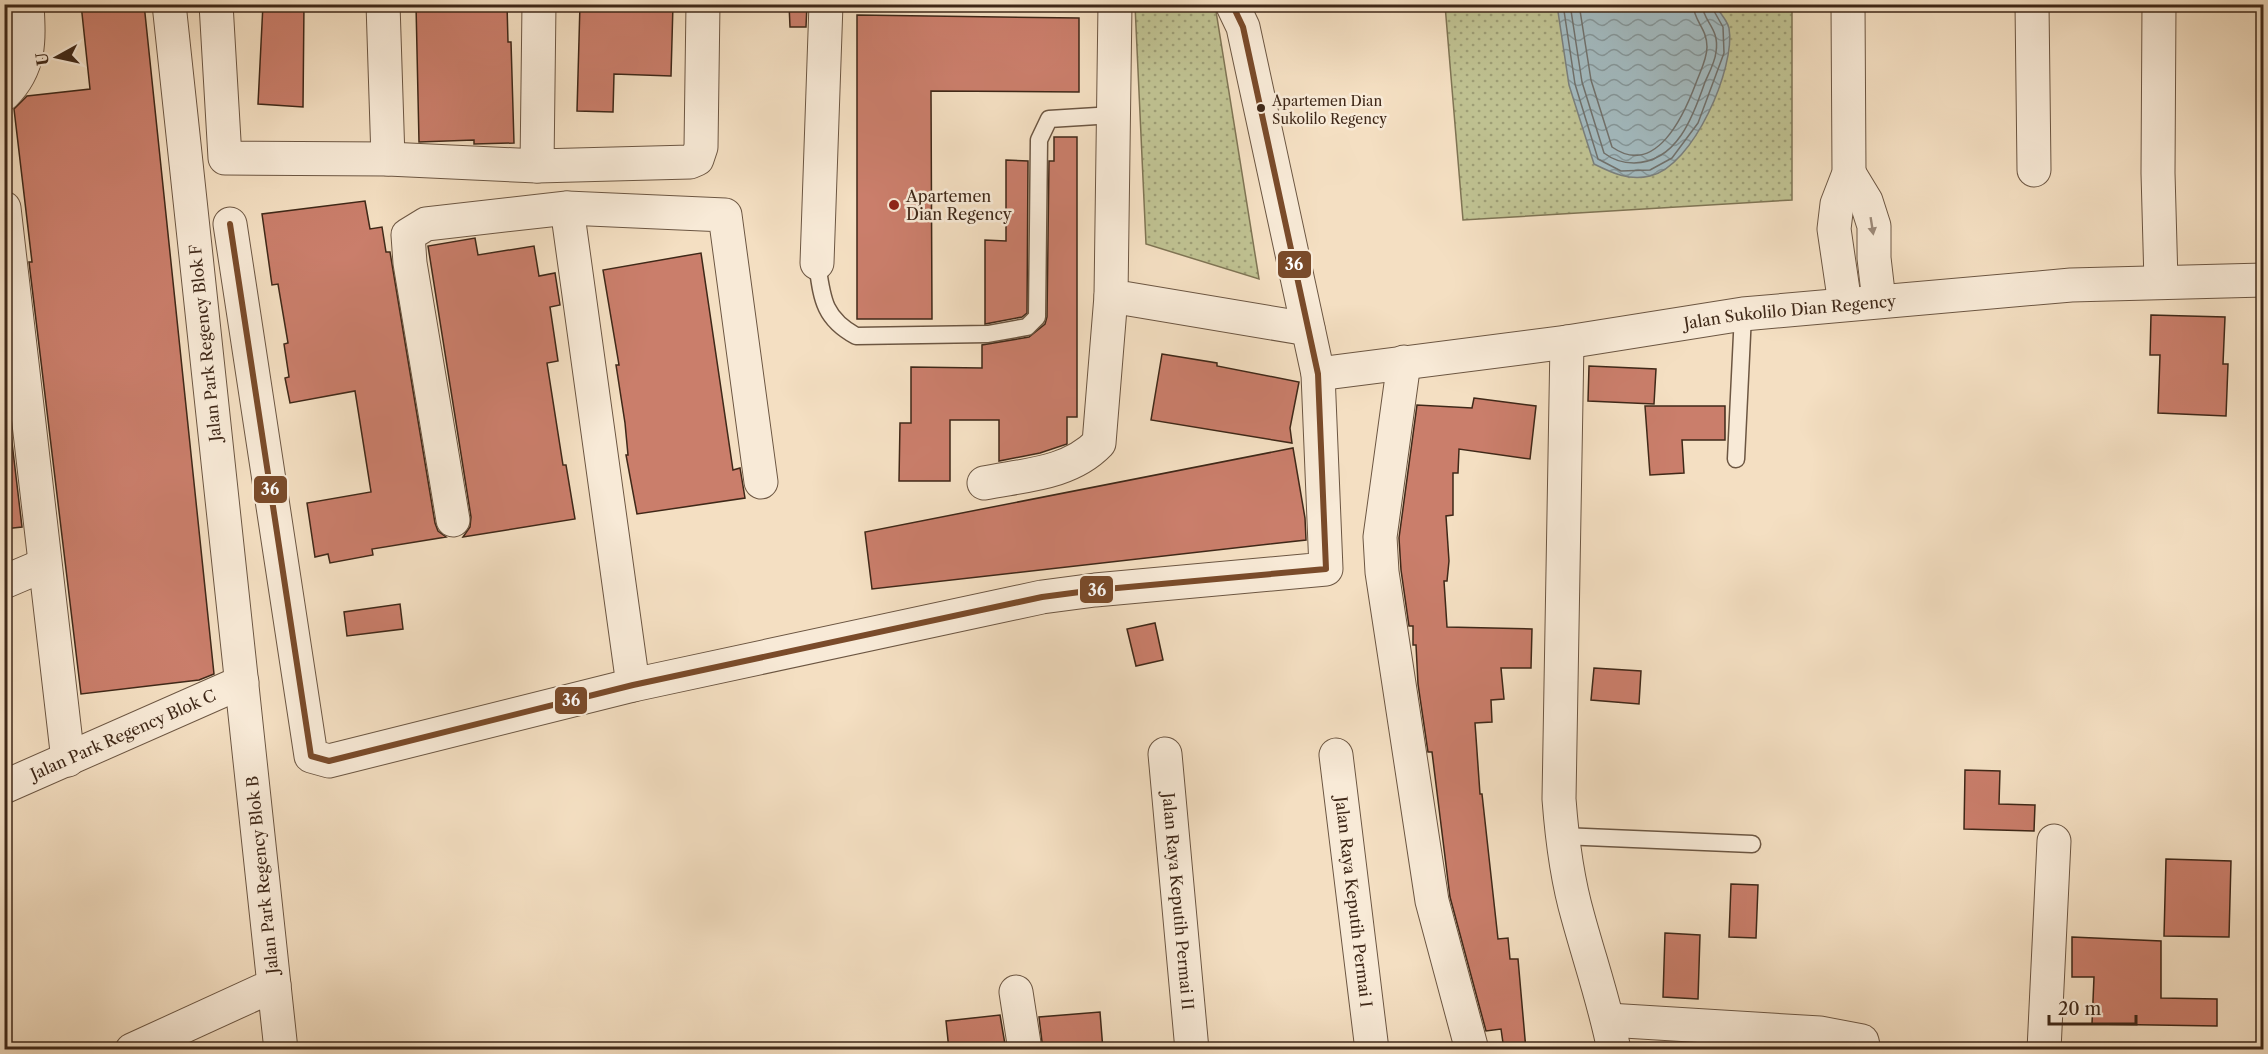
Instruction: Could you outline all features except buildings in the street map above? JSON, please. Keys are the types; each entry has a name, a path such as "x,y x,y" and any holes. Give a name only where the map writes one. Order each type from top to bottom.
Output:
{"street":[{"path":"4,94 15,83 27,57 29,48 27,4"},
{"name":"Jalan Park Regency Blok F","path":"169,4 242,682"},
{"path":"216,4 225,158"},
{"path":"383,4 388,159"},
{"path":"537,166 538,4"},
{"path":"184,160 388,159 537,166 690,162 697,159 701,147 703,4"},
{"path":"817,263 826,4"},
{"path":"984,483 1068,466 1086,457 1099,444 1111,296 1115,4"},
{"path":"1845,304 1834,229 1837,204 1849,173 1848,4"},
{"path":"2032,4 2034,170"},
{"path":"2159,4 2158,173 2161,282"},
{"path":"230,224 311,756 329,761 633,685 1042,597 1326,568 1318,374 1240,12"},
{"path":"1849,173 1866,201 1874,226 1874,258 1879,301"},
{"path":"4,208 68,760"},
{"path":"453,520 410,263 408,235 426,224 567,208 725,215 761,482"},
{"path":"567,208 633,685"},
{"name":"Jalan Sukolilo Dian Regency","path":"1318,374 1567,342 1743,314 2071,285 2264,280"},
{"path":"1111,296 1308,328"},
{"path":"1567,342 1559,799 1562,836 1577,914 1611,1035 1820,1033 1862,1041 1864,1050"},
{"path":"1404,362 1380,537 1382,572 1432,901 1441,942 1472,1050"},
{"path":"4,582 44,565"},
{"name":"Jalan Park Regency Blok C","path":"4,787 242,682"},
{"name":"Jalan Park Regency Blok B","path":"132,1050 274,985 242,682"},
{"name":"Jalan Raya Keputih Permai II","path":"1165,754 1192,1050"},
{"name":"Jalan Raya Keputih Permai I","path":"1336,755 1372,1050"},
{"path":"2044,1050 2054,841"},
{"path":"274,985 281,1050"},
{"path":"1016,992 1025,1050"}],"lane":[{"path":"817,263 822,301 837,326 856,336 988,334 1027,327 1036,317 1039,140 1049,119 1113,115"},
{"path":"1736,459 1743,314"},
{"path":"1562,836 1752,844"}],"green space":[{"path":"1135,5 1215,5 1259,279 1146,244"},
{"path":"1445,5 1792,5 1792,200 1463,220"}],"water":[{"path":"1557,5 1714,5 1725,19 1729,28 1729,45 1726,66 1718,90 1696,136 1666,169 1650,176 1635,178 1614,173 1594,164 1569,85"}],"transit line":[{"name":"36","path":"230,224 311,756 329,761 633,685 1042,597 1326,569 1318,374 1243,27 1232,4"}],"place":[{"name":"Apartemen Dian Sukolilo Regency","path":"1261,108"},
{"name":"Apartemen Dian Regency","path":"894,205"}]}
